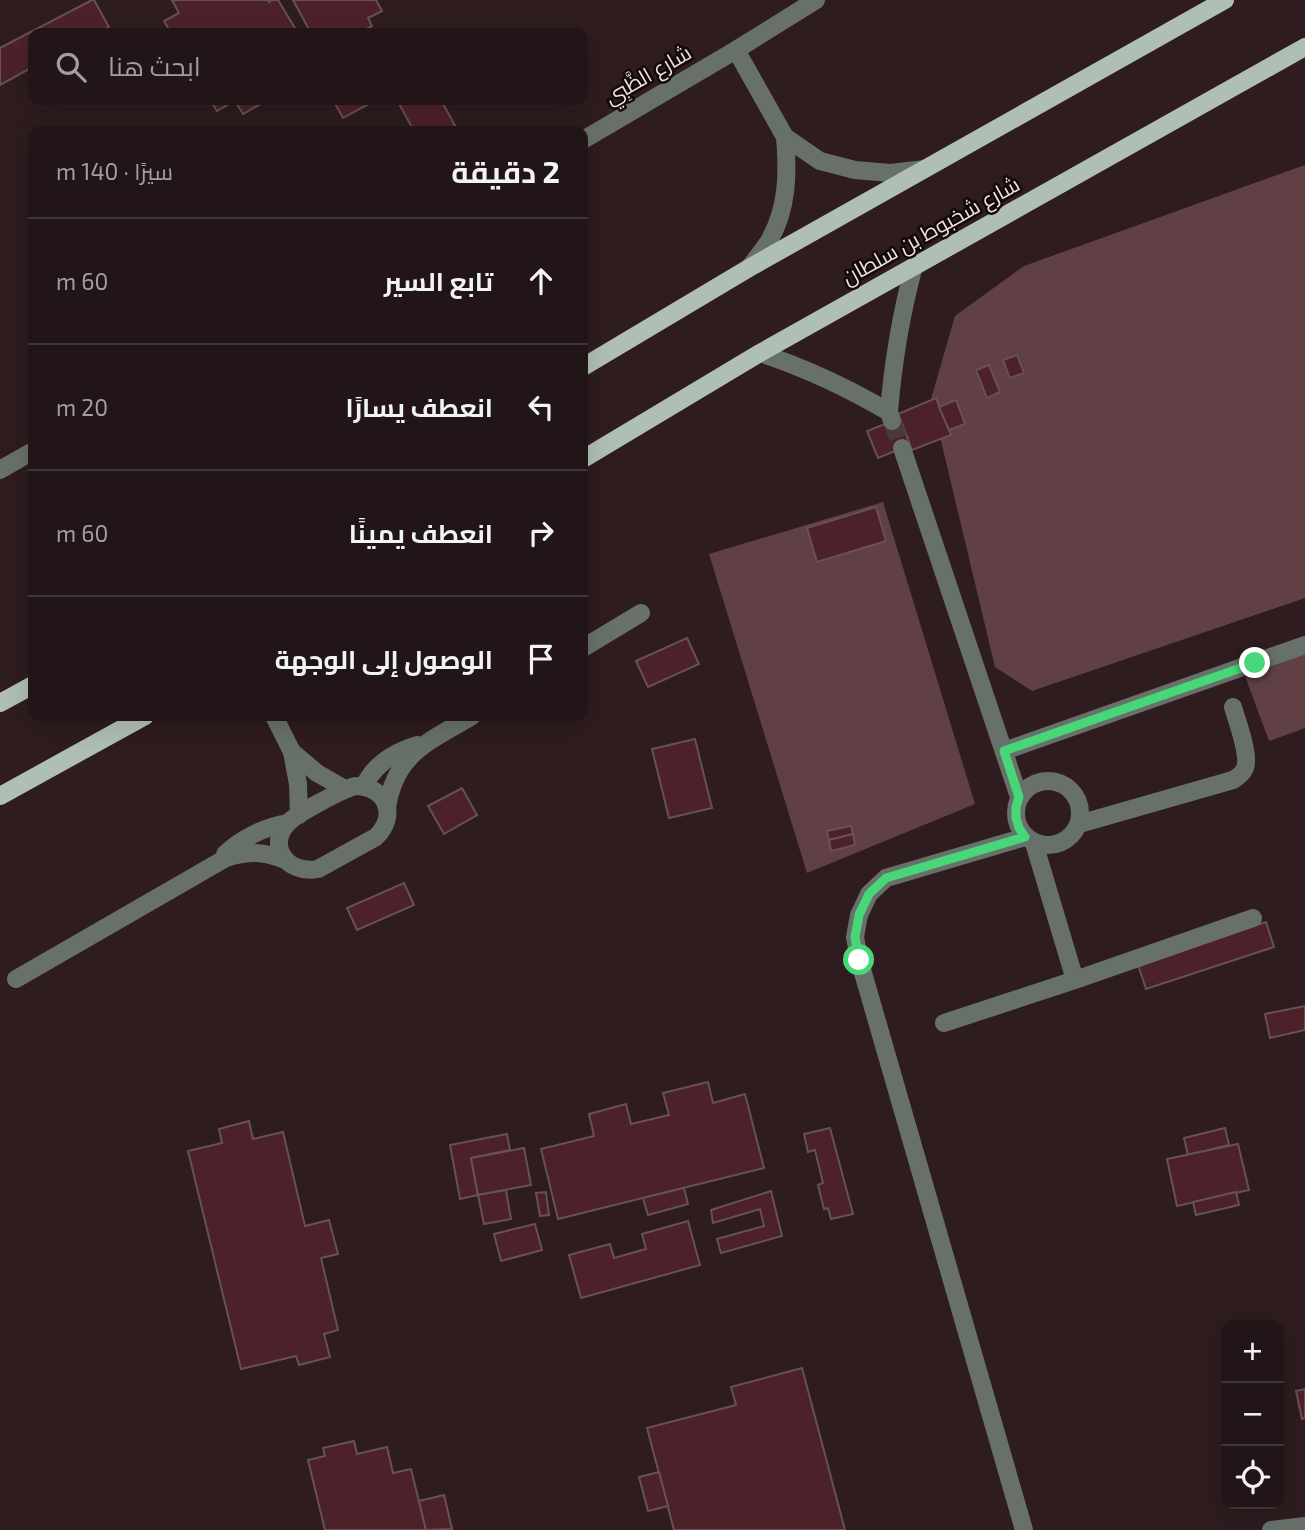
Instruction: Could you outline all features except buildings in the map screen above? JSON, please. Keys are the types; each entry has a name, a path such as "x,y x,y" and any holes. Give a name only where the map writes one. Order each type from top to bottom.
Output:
{"main road":[{"path":"588,364 749,268 1225,0"},
{"name":"شارع شخبوط بن سلطان","path":"588,456 761,353 1305,47"},
{"path":"0,703 28,688"},
{"path":"0,796 136,721"}],"street":[{"name":"شارع الظَّبِي","path":"588,137 737,50 816,0"},
{"path":"737,50 785,137 788,172 782,207 769,240 749,268"},
{"path":"785,137 820,161 855,170 890,173 926,169"},
{"path":"761,353 827,378 859,394 891,417 900,324 914,266"},
{"path":"902,448 1019,797"},
{"path":"0,470 28,454"},
{"path":"588,645 640,613"},
{"path":"1004,751 1305,645"},
{"path":"1079,824 1233,780 1241,775 1247,759 1233,707"},
{"path":"276,721 292,752 298,784 293,819 282,832 280,841 285,860"},
{"path":"16,979 226,858 241,853 271,854 300,870 309,871 318,869 376,836 387,822 389,792 400,769 416,750 464,721"},
{"path":"364,786 375,768 399,752 430,741"},
{"path":"292,752 317,773 345,789"},
{"path":"1024,1530 859,960 855,937 859,915 869,894 886,878 1030,840 1045,846 1066,841 1074,834 1081,814 1074,794 1067,786 1057,782 1035,783 1026,789 1019,797 1016,818 1019,828 1030,840 1075,980"},
{"path":"213,865 238,843 293,819 345,789 364,786 373,789 381,796 387,808"},
{"path":"944,1023 1253,918"},
{"path":"1271,1530 1305,1526"}],"shaded area":[{"path":"1305,165 1305,598 1032,691 995,667 931,399 955,316 1024,266"},
{"path":"883,502 975,804 807,873 709,554"},
{"path":"1305,654 1305,728 1269,741 1245,676"}],"tunnel":[{"path":"892,421 902,448"}],"route":[{"path":"859,960 855,937 859,915 869,894 886,878 1025,837 1016,818 1019,797 1004,751 1255,663"}]}
